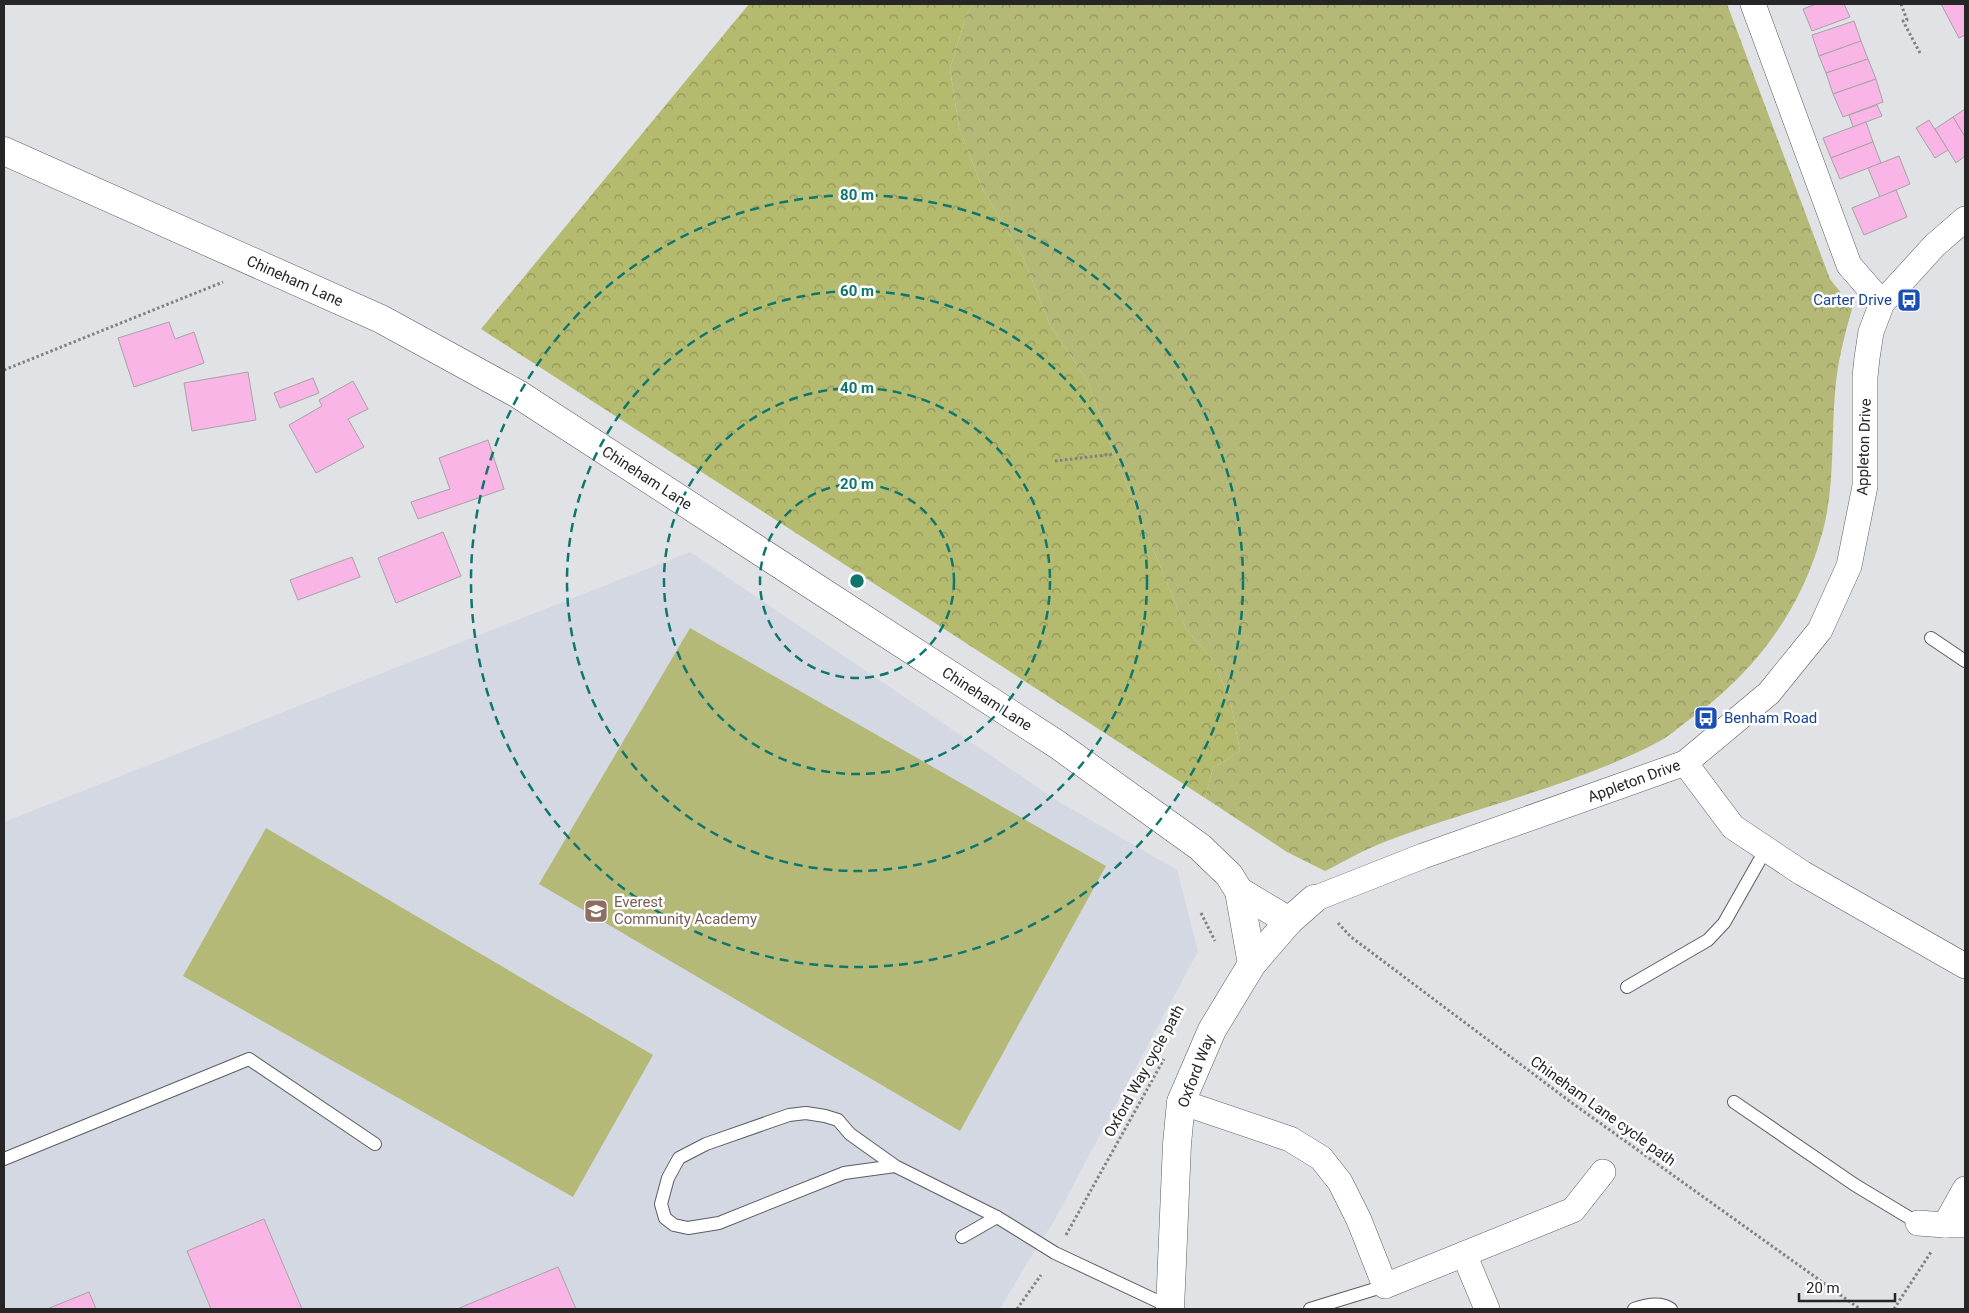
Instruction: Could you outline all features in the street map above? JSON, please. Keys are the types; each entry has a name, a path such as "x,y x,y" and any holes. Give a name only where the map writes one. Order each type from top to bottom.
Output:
{"street":[{"path":"1753,4 1849,265 1882,303"},
{"name":"Chineham Lane","path":"4,151 381,320 518,394 1058,745 1200,847 1229,874 1239,891 1252,964"},
{"name":"Appleton Drive","path":"1314,899 1423,856 1685,763 1769,693 1820,630 1849,566 1865,486 1865,377 1871,332 1882,303 1935,245 1965,219"},
{"path":"1685,763 1733,827 1811,878 1965,966"},
{"name":"Chineham Lane","path":"1239,891 1289,921"},
{"name":"Oxford Way","path":"1170,1308 1177,1144 1181,1102 1212,1030 1252,964 1289,921 1314,899"},
{"path":"1181,1102 1290,1139 1321,1158 1340,1182 1359,1220 1385,1286 1573,1210 1603,1172"},
{"path":"1918,1223 1955,1225 1965,1190"},
{"path":"1464,1254 1487,1309"}],"lane":[{"path":"1931,638 1965,661"},
{"path":"1627,987 1708,940 1724,923 1766,849"},
{"path":"4,1159 249,1059 375,1144"},
{"path":"1734,1102 1855,1185 1918,1223"},
{"path":"895,1166 844,1173 719,1223 688,1228 674,1225 665,1218 661,1204 668,1178 679,1158 706,1144 788,1115 806,1113 838,1120 850,1134 895,1166 997,1217 1055,1253 1170,1308"},
{"path":"962,1237 997,1217"},
{"path":"1310,1309 1385,1286"},
{"path":"1634,1309 1647,1304 1667,1306 1671,1309"}],"path":[{"path":"1901,4 1907,20 1903,21 1920,53"},
{"path":"4,370 262,266"},
{"path":"1055,461 1114,454"},
{"path":"1201,913 1217,946"},
{"name":"Chineham Lane cycle path","path":"1338,923 1351,937 1572,1103 1860,1309"},
{"name":"Oxford Way cycle path","path":"1064,1239 1167,1053"},
{"path":"1894,1309 1925,1262"},
{"path":"1017,1309 1041,1275"}],"shaded area":[{"name":"Everest Community Academy","path":"690,552 1061,803 1177,870 1198,951 1053,1223 1000,1309 4,1309 4,822"}],"green space":[{"path":"749,4 973,4 966,16 950,69 959,127 983,190 1023,257 1050,325 1087,380 1114,454 1186,629 1214,661 1231,704 1240,751 1213,768 1205,798 481,329"},
{"path":"973,4 1727,4 1830,279 1852,309 1837,372 1831,482 1822,534 1813,563 1801,590 1787,616 1753,663 1710,704 1658,742 1559,784 1387,841 1325,871 1287,852 1205,798 1213,768 1240,751 1231,704 1214,661 1186,629 1114,454 1087,380 1050,325 1023,257 983,190 959,127 950,69 966,16"},
{"path":"690,628 1106,866 960,1131 539,884"},
{"path":"266,828 653,1055 573,1197 183,976"}],"building":[{"path":"1816,4 1844,4 1850,17 1812,31 1803,9"},
{"path":"1941,4 1965,4 1965,35 1959,38"},
{"path":"1854,21 1861,41 1819,56 1812,35"},
{"path":"1861,41 1868,59 1826,73 1819,56"},
{"path":"1868,59 1876,79 1833,94 1826,73"},
{"path":"1876,79 1883,102 1843,117 1833,94"},
{"path":"1877,105 1882,116 1853,127 1849,115"},
{"path":"1965,109 1965,137 1953,117"},
{"path":"1953,117 1965,137 1965,156 1956,163 1935,129"},
{"path":"1929,120 1948,150 1935,158 1916,128"},
{"path":"1866,122 1873,142 1831,158 1823,138"},
{"path":"1873,142 1881,163 1840,179 1831,158"},
{"path":"1899,156 1910,184 1880,197 1868,168"},
{"path":"1896,190 1907,217 1864,235 1852,208"},
{"path":"169,322 175,339 194,332 204,363 134,387 118,338"},
{"path":"248,372 256,420 192,431 184,383"},
{"path":"313,378 319,393 280,408 274,393"},
{"path":"353,381 368,409 348,419 364,447 316,473 289,425 322,406 319,400"},
{"path":"488,440 504,489 418,519 411,502 450,489 439,458"},
{"path":"443,532 461,576 396,603 378,558"},
{"path":"352,557 360,577 298,600 290,580"},
{"path":"264,1219 302,1309 211,1309 187,1251"},
{"path":"558,1267 576,1309 457,1309"},
{"path":"89,1292 96,1309 47,1309"}],"place":[{"name":"Carter Drive","path":"1909,300"},
{"name":"Benham Road","path":"1706,718"},
{"name":"Everest Community Academy","path":"596,911"}]}
